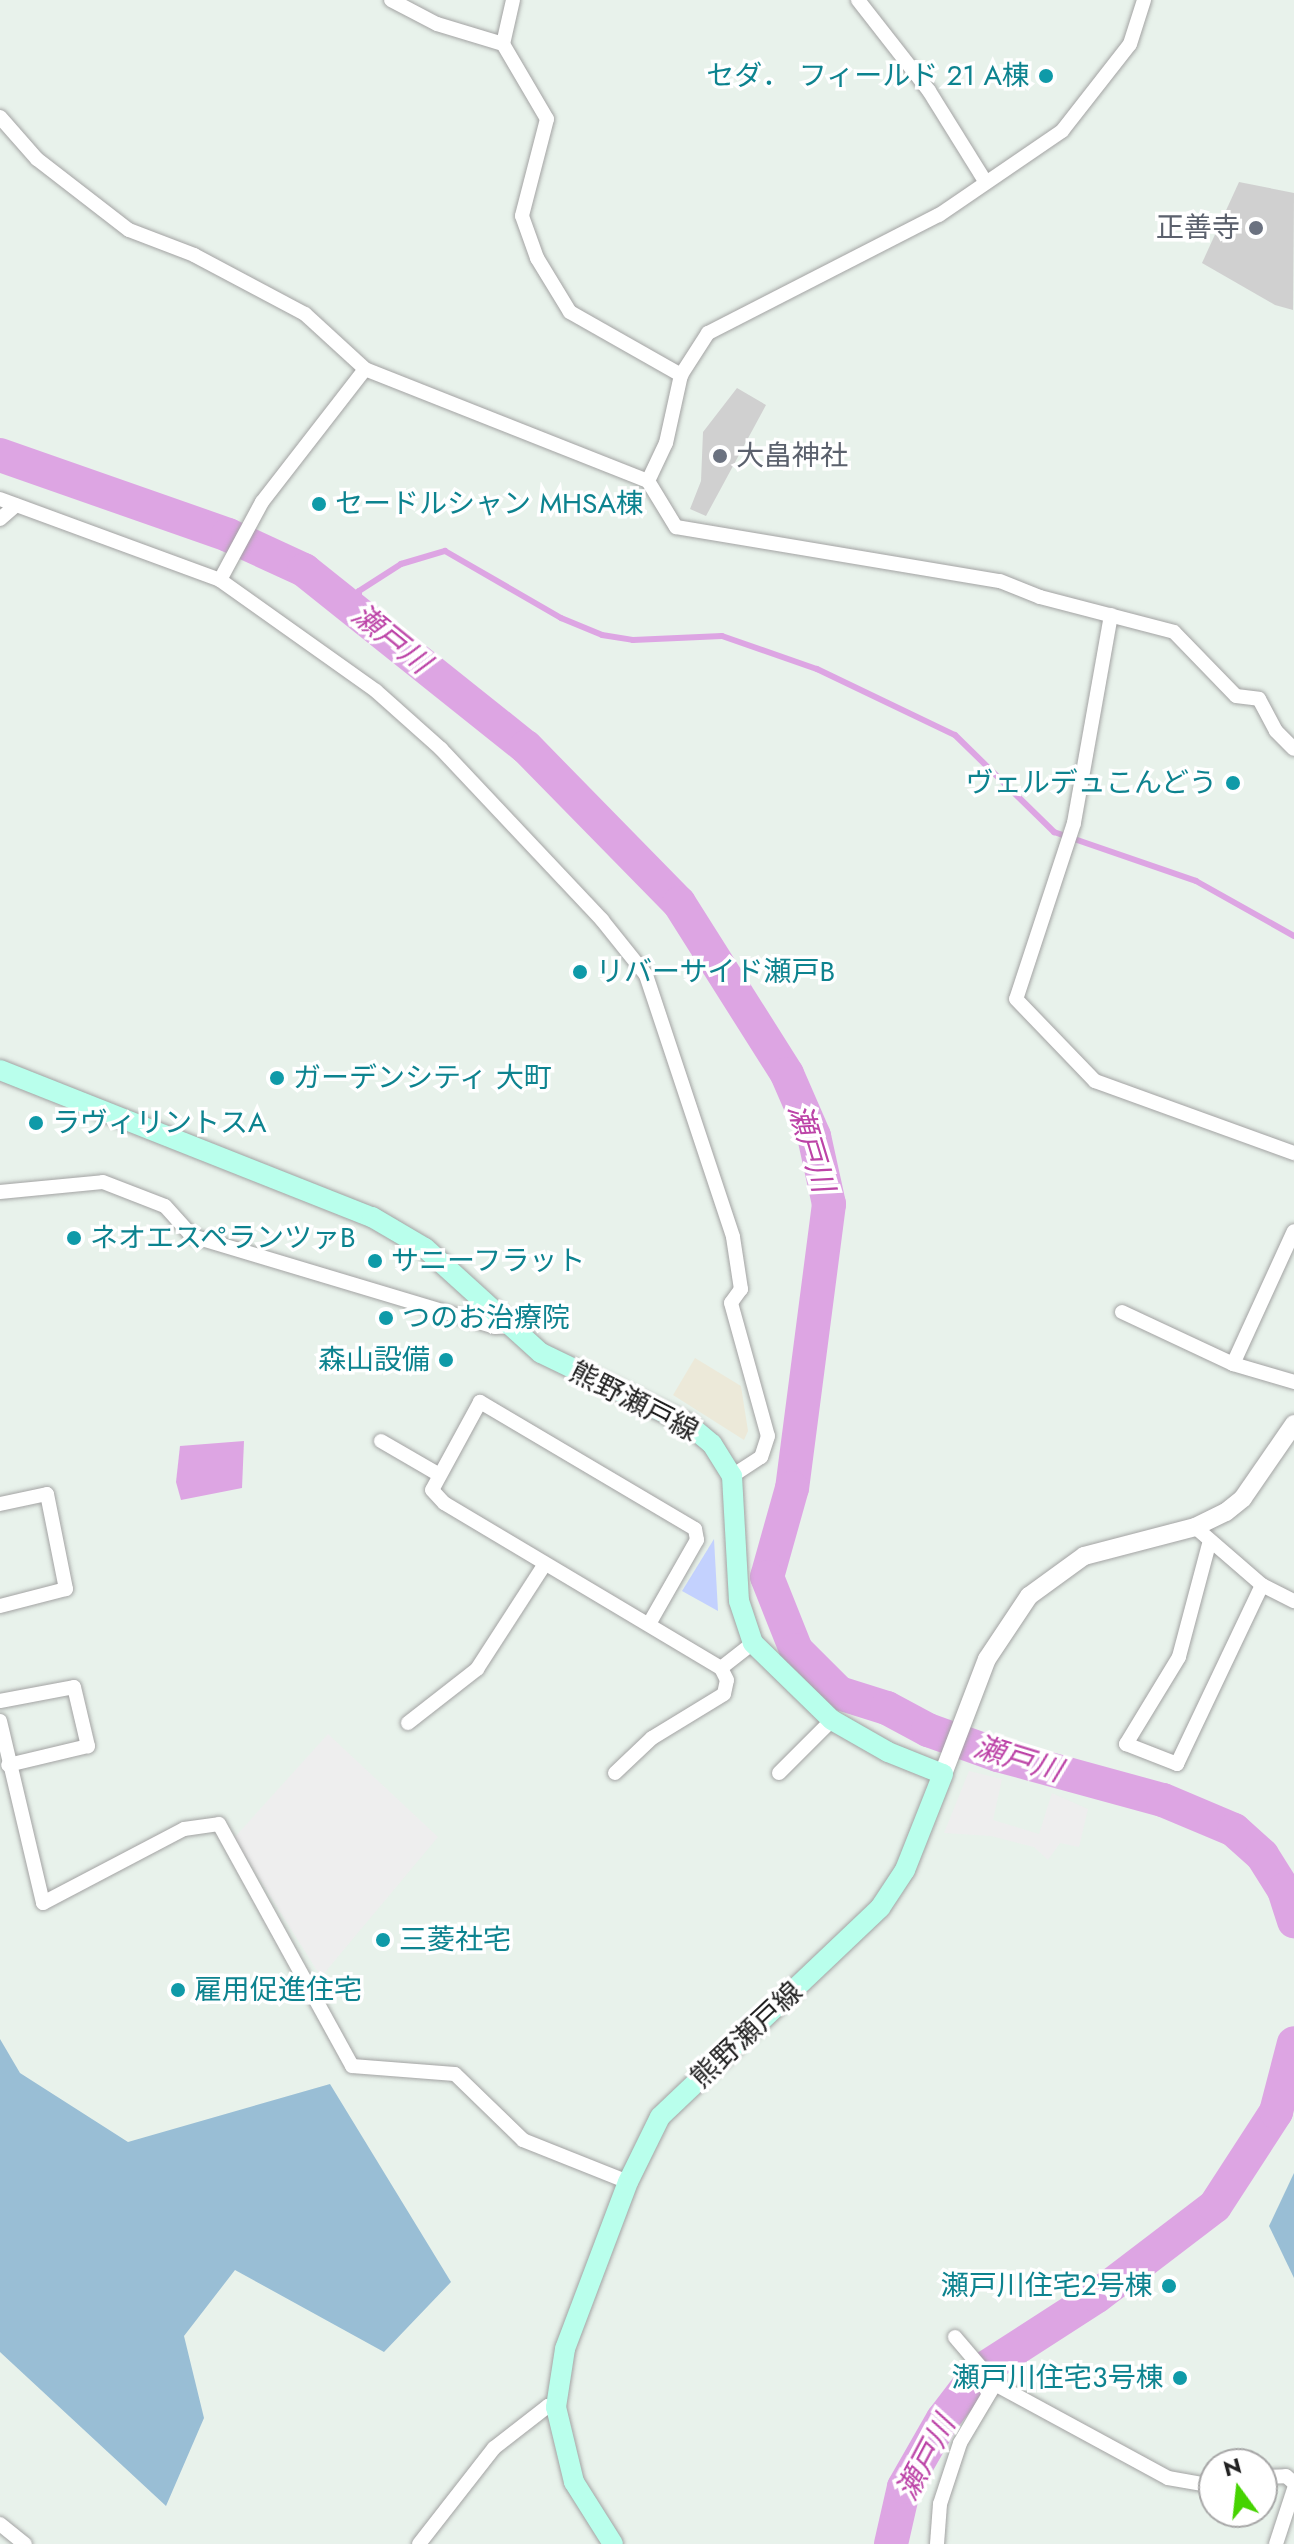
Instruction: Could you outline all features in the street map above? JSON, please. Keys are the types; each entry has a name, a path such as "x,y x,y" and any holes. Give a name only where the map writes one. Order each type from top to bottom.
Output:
{"main road":[{"name":"熊野瀬戸線","path":"0,1070 372,1217 425,1248 515,1326 541,1353 688,1424 712,1444 732,1476 739,1601 753,1643 832,1720 888,1752 946,1767 905,1870 880,1908 660,2117 628,2182 565,2349 556,2407 574,2482 613,2544"}],"street":[{"path":"391,0 437,24 503,44 547,119 522,216 537,258 570,312 681,375"},
{"path":"503,44 513,0"},
{"path":"858,0 929,91 985,181"},
{"path":"648,481 666,443 681,375 708,333 939,215 1062,131 1130,44 1144,0"},
{"path":"0,117 37,159 129,230 194,255 305,314 365,369 648,481 676,527 1000,581 1174,632 1236,696 1259,699 1276,731 1294,749"},
{"path":"222,576 259,509 365,369"},
{"path":"0,499 222,576 376,691 441,749 602,920 646,975 733,1237 741,1289 731,1303 768,1436 761,1457 732,1476"},
{"path":"0,519 16,505"},
{"path":"1111,615 1074,823 1020,978 1016,999 1095,1081 1294,1153"},
{"path":"0,1192 103,1182 165,1206 192,1236 495,1327 515,1326"},
{"path":"1233,1364 1294,1231"},
{"path":"1122,1312 1233,1364 1294,1382"},
{"path":"615,1773 652,1738 724,1694 727,1680 721,1668 444,1503 432,1490 480,1402 695,1529 697,1540 649,1624"},
{"path":"946,1767 997,1640 1029,1596 1084,1556 1195,1527 1243,1498 1294,1424"},
{"path":"381,1441 438,1474"},
{"path":"0,1504 47,1494 66,1589 0,1606"},
{"path":"1195,1527 1209,1544 1262,1585 1294,1601"},
{"path":"1209,1544 1179,1657 1126,1744 1177,1764 1262,1585"},
{"path":"408,1723 477,1669 545,1564"},
{"path":"721,1668 753,1643"},
{"path":"0,1701 74,1687 88,1746 8,1765"},
{"path":"779,1773 832,1720"},
{"path":"0,1721 43,1903 184,1829 219,1824 352,2066 455,2074 523,2140 628,2182"},
{"path":"955,2337 990,2379 1168,2478 1198,2483"},
{"path":"937,2544 940,2504 960,2443 990,2379"},
{"path":"419,2544 494,2448 548,2406 556,2407"},
{"path":"1276,2544 1294,2486 1286,2476 1278,2476"},
{"path":"0,2524 25,2544"}],"shaded area":[{"name":"正善寺","path":"1239,182 1294,193 1293,310 1275,305 1202,263"},
{"name":"大畠神社","path":"737,388 766,405 706,516 690,509 701,481 703,432"},
{"path":"695,1358 741,1386 748,1431 744,1440 673,1395"},
{"path":"244,1441 242,1488 181,1500 176,1482 180,1446"},
{"path":"714,1539 718,1611 682,1591"},
{"path":"328,1734 438,1837 321,1977 234,1838"},
{"path":"969,1771 1002,1779 993,1820 1039,1834 1052,1793 1088,1809 1079,1847 1060,1843 1048,1860 1034,1847 991,1836 944,1833"},
{"path":"0,2039 20,2073 128,2142 330,2084 451,2282 384,2352 235,2270 184,2336 204,2418 166,2506 0,2352"},
{"path":"1294,2173 1294,2278 1269,2226"}],"waterway":[{"name":"瀬戸川","path":"0,455 228,535 304,570 526,747 679,903 787,1074 814,1136 829,1204 792,1488 767,1577 796,1650 839,1693 887,1708 928,1730 998,1755 1163,1800 1234,1830 1262,1855 1284,1890 1294,1921"},
{"path":"359,614 359,591 401,564 445,551 561,618 602,635 633,640 722,636 817,669 955,735 1054,832 1196,881 1294,936"},
{"name":"瀬戸川","path":"891,2544 904,2487 943,2419 979,2372 1097,2296 1215,2206 1276,2112 1294,2043"}],"place":[{"name":"セダ． フィールド 21 A棟","path":"1046,76"},
{"name":"正善寺","path":"1256,228"},
{"name":"大畠神社","path":"720,456"},
{"name":"セードルシャン MHSA棟","path":"319,504"},
{"name":"ヴェルデュこんどう","path":"1233,783"},
{"name":"リバーサイド瀬戸B","path":"580,972"},
{"name":"ガーデンシティ 大町","path":"277,1078"},
{"name":"ラヴィリントスA","path":"36,1123"},
{"name":"ネオエスペランツァB","path":"74,1238"},
{"name":"サニーフラット","path":"375,1261"},
{"name":"つのお治療院","path":"386,1318"},
{"name":"森山設備","path":"446,1360"},
{"name":"三菱社宅","path":"383,1940"},
{"name":"雇用促進住宅","path":"178,1990"},
{"name":"瀬戸川住宅２号棟","path":"1169,2286"},
{"name":"瀬戸川住宅３号棟","path":"1180,2378"}]}
